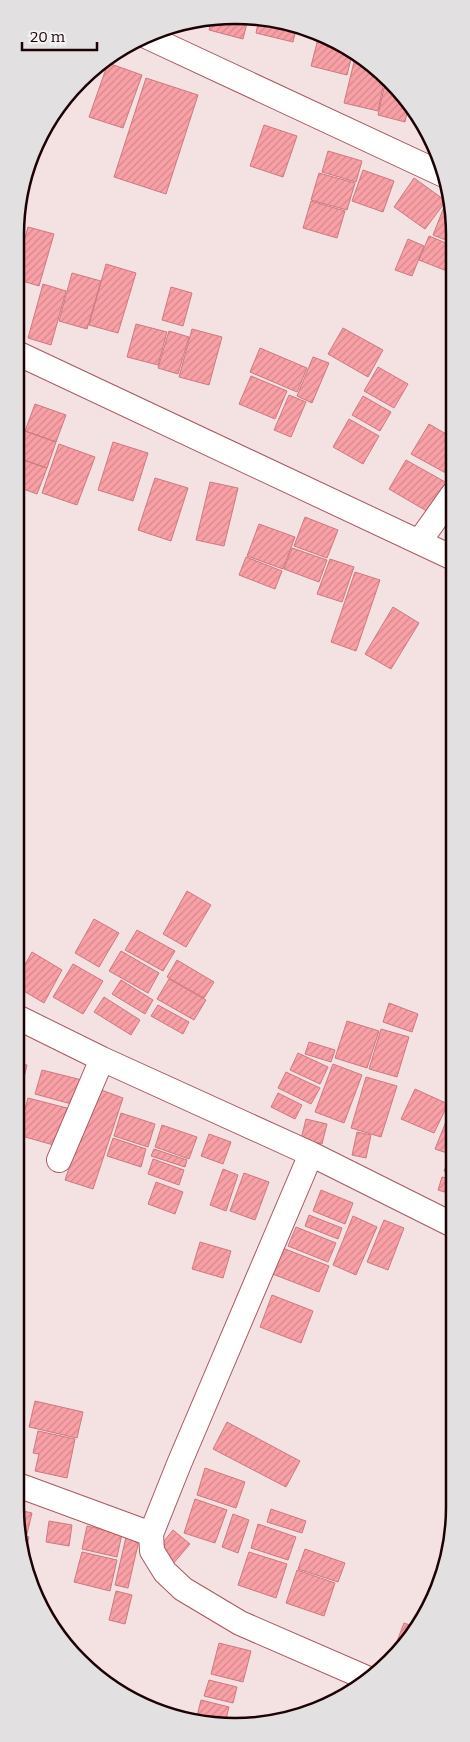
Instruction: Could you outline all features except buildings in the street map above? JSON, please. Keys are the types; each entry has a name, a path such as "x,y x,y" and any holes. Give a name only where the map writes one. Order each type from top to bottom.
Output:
{"street":[{"path":"154,40 436,171"},
{"path":"24,356 446,555"},
{"path":"418,542 446,504"},
{"path":"24,1022 311,1154 446,1222"},
{"path":"58,1160 102,1059"},
{"path":"311,1154 179,1464 151,1534 152,1551 165,1572 183,1588 240,1624 362,1676"},
{"path":"24,1487 151,1534"}]}
